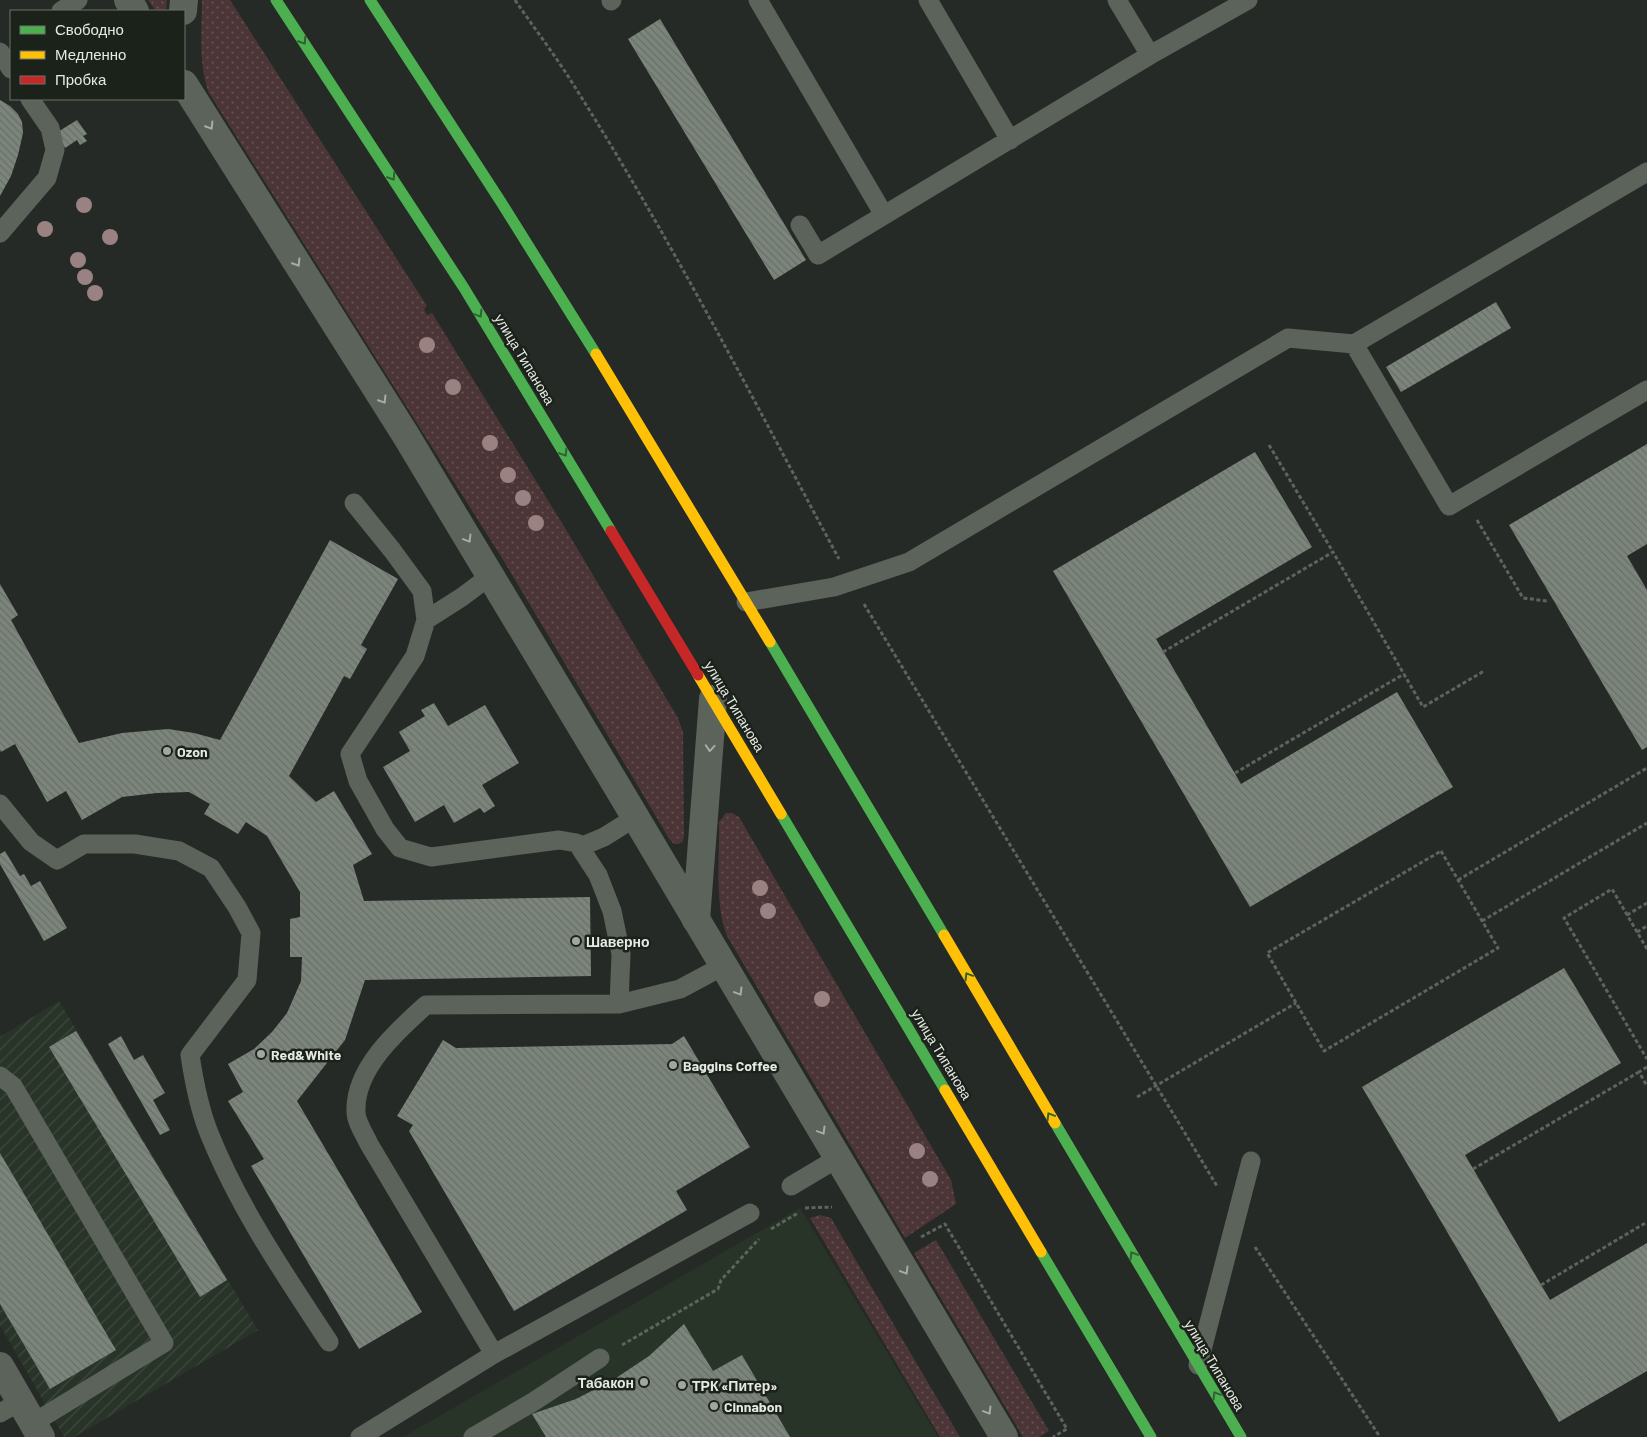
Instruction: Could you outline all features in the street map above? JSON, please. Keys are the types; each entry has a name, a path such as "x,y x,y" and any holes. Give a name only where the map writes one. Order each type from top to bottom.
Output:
{"main road":[{"name":"улица Типанова","path":"276,0 464,288 714,699 1151,1437"},
{"name":"улица Типанова","path":"370,0 500,199 746,602 1241,1437"}],"street":[{"path":"185,86 405,434 1004,1437"},
{"path":"696,920 714,699"},
{"path":"0,1366 24,1418"}],"lane":[{"path":"63,10 78,0"},
{"path":"758,0 884,215"},
{"path":"928,0 1010,140"},
{"path":"1117,0 1150,56"},
{"path":"800,225 818,255 1150,56 1248,0"},
{"path":"0,52 10,67"},
{"path":"0,233 47,178 55,150 50,128 31,100"},
{"path":"746,602 834,588 909,562 1288,338 1354,344 1647,172"},
{"path":"1354,344 1449,506 1647,390"},
{"path":"354,503 422,591 426,620 415,656 350,754 358,781 385,829 400,848 431,857 559,840 577,843 598,875 612,912 621,954 619,1004"},
{"path":"426,620 490,576"},
{"path":"0,804 31,842 57,860 84,844 135,844 178,851 211,868 237,907 251,933 247,980 190,1056 196,1092 209,1132 230,1180 276,1262 329,1342"},
{"path":"580,847 604,837 636,818"},
{"path":"494,1354 369,1144 356,1113 358,1091 369,1067 398,1030 426,1005 619,1004 680,989 723,966"},
{"path":"0,1076 13,1086 164,1343 24,1418"},
{"path":"791,1186 838,1158"},
{"path":"1198,1365 1250,1161"},
{"path":"360,1437 494,1354 750,1213"},
{"path":"473,1437 533,1402 600,1358"}],"path":[{"path":"515,0 573,83 651,215 726,348 851,582 1236,1217 1380,1437"},
{"path":"1270,445 1424,707 1484,671"},
{"path":"1475,517 1523,598 1547,601"},
{"path":"1163,652 1333,552"},
{"path":"1235,773 1404,674"},
{"path":"1458,880 1647,768"},
{"path":"1482,921 1647,824"},
{"path":"1441,851 1458,880 1498,948 1324,1050 1267,953 1441,851"},
{"path":"1647,950 1612,889 1564,918 1647,1059"},
{"path":"1627,915 1647,903"},
{"path":"1637,932 1647,926"},
{"path":"1137,1097 1296,1003"},
{"path":"1473,1169 1647,1067"},
{"path":"1639,1072 1647,1086"},
{"path":"771,1230 804,1208 834,1207"},
{"path":"1541,1285 1647,1222"},
{"path":"945,1224 1067,1429 1053,1437"},
{"path":"600,1358 718,1289 721,1280 763,1235"}],"shaded area":[{"path":"148,0 167,0 166,10 155,10"},
{"path":"202,0 230,0 427,306 424,309 427,315 432,313 565,528 678,718 683,732 684,836 683,841 679,844 674,844 670,840 505,563 209,93 202,59"},
{"path":"726,813 732,813 739,817 951,1180 956,1204 905,1238 727,936 720,909 719,894 719,822"},
{"path":"59,1001 258,1330 74,1437 64,1437 0,1325 0,1037"},
{"name":"ТРК «Питер»","path":"800,1208 938,1437 403,1437"},
{"path":"820,1215 831,1218 960,1437 940,1437 810,1218"},
{"path":"936,1240 1049,1431 1039,1437 1023,1437 914,1253"}],"building":[{"path":"660,19 806,260 774,280 628,39"},
{"path":"0,100 18,114 22,122 23,133 11,176 0,196"},
{"path":"77,120 87,134 83,136 87,141 80,145 77,140 65,148 56,133"},
{"path":"1496,302 1511,328 1401,392 1386,367"},
{"path":"1647,444 1647,544 1627,556 1647,590 1647,747 1642,750 1509,525"},
{"path":"1255,452 1312,547 1156,639 1241,784 1397,692 1453,787 1250,907 1053,571"},
{"path":"330,540 398,579 361,645 367,649 350,679 344,676 289,776 316,802 334,791 372,854 353,865 364,901 590,897 591,976 365,980 345,1040 297,1101 422,1312 359,1349 251,1166 264,1159 228,1101 243,1092 228,1064 254,1049 272,1032 287,1013 301,981 302,957 290,957 290,919 300,917 300,892 267,836 246,822 238,834 204,814 210,804 189,792 122,797 82,820 66,791 47,802 15,744 1,752 0,750 0,584 18,615 11,620 79,743 122,733 168,729 220,740"},
{"path":"434,703 448,726 485,705 519,763 482,785 495,806 484,813 480,808 454,823 444,805 415,822 383,767 410,751 399,732 425,716 421,710"},
{"path":"5,851 20,876 24,874 31,886 40,881 67,928 44,941 0,864 0,854"},
{"path":"1564,968 1621,1063 1465,1155 1550,1300 1647,1243 1647,1371 1559,1422 1362,1087"},
{"path":"76,1031 227,1280 200,1297 49,1047"},
{"path":"121,1036 134,1060 143,1055 165,1093 153,1100 170,1130 160,1135 108,1044"},
{"path":"684,1036 750,1147 676,1191 687,1210 514,1311 409,1131 413,1125 397,1116 443,1040 456,1048 672,1044"},
{"path":"0,1153 116,1350 50,1389 0,1304"},
{"name":"ТРК «Питер»","path":"684,1324 713,1371 742,1355 790,1437 546,1437 532,1414 576,1399 613,1380 649,1356"}],"traffic: fast":[{"path":"276,0 464,288 611,531"},
{"path":"370,0 501,202 596,354"},
{"path":"770,642 944,935"},
{"path":"781,814 945,1090"},
{"path":"1055,1123 1241,1437"},
{"path":"1041,1252 1151,1437"}],"traffic: slow":[{"path":"596,354 770,642"},
{"path":"698,675 781,814"},
{"path":"944,935 1055,1123"},
{"path":"945,1090 1041,1252"}],"traffic: jam":[{"path":"611,531 698,675"}],"place":[{"name":"Ozon","path":"167,751"},
{"name":"Шаверно","path":"576,941"},
{"name":"Red&White","path":"261,1054"},
{"name":"Baggins Coffee","path":"673,1065"},
{"name":"Табакон","path":"644,1382"},
{"name":"ТРК «Питер»","path":"682,1385"},
{"name":"Cinnabon","path":"714,1406"}]}
